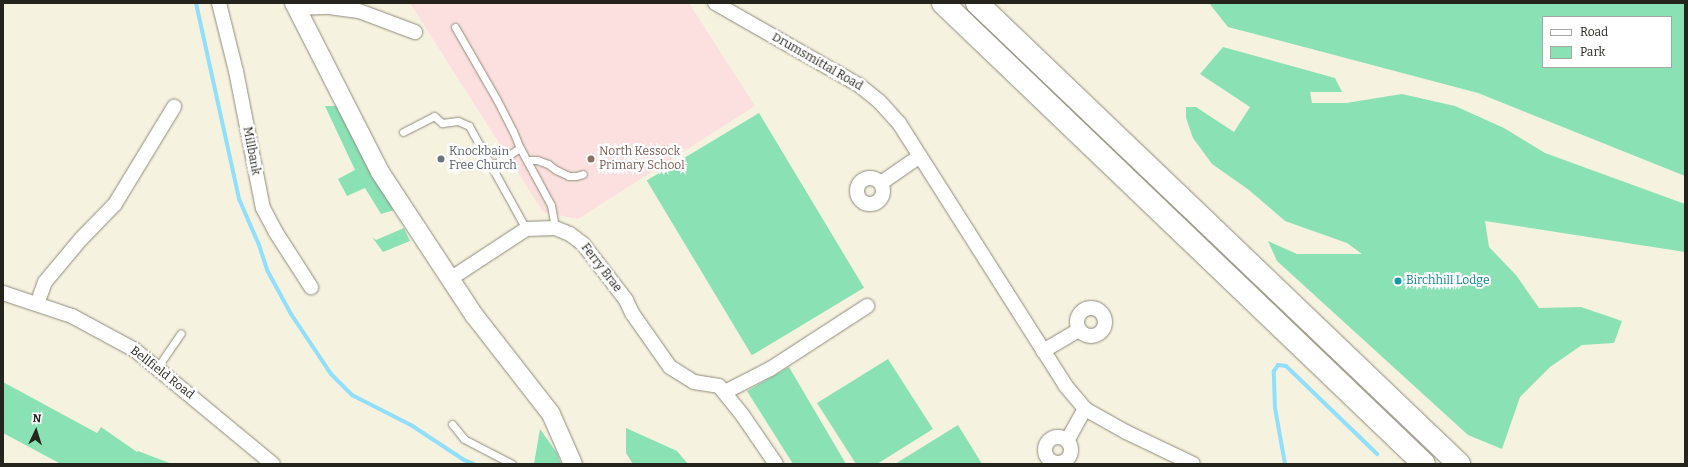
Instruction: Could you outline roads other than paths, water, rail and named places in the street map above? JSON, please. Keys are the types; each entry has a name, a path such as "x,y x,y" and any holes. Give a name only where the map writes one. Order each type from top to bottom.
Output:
{"highway":[{"path":"943,3 1424,464"},
{"path":"977,3 1459,464"}],"street":[{"name":"Millbank","path":"219,3 236,71 263,208 275,231 311,287"},
{"name":"Drumsmittal Road","path":"715,3 859,85 879,101 899,123 1065,385 1085,409 1126,432 1193,464"},
{"path":"415,32 359,11 329,7 295,6 380,172 474,315 551,414 573,464"},
{"path":"37,304 45,282 80,238 115,204 174,107"},
{"path":"881,183 920,156"},
{"name":"Ferry Brae","path":"526,229 555,228 570,234 583,244 626,300 632,313 670,367 694,382 719,386 725,392"},
{"path":"450,279 526,229"},
{"name":"Bellfield Road","path":"3,293 72,316 135,350 273,464"},
{"path":"776,464 725,392 770,369 867,306"},
{"path":"1043,351 1079,330"},
{"path":"1067,441 1085,409"}],"lane":[{"path":"455,27 497,100 520,148 552,205 555,228"},
{"path":"404,132 434,116 442,123 458,121 469,126 474,132 526,229"},
{"path":"492,166 520,148"},
{"path":"527,160 537,160 548,164 556,170 569,176 582,174"},
{"path":"157,368 181,333"},
{"path":"452,424 464,439 512,464"}],"waterway":[{"path":"196,3 239,199 259,245 267,270 291,314 331,374 352,395 411,425 464,460 474,464"},
{"path":"1285,464 1275,408 1274,371 1278,365 1286,366 1377,454"}],"place":[{"name":"Knockbain Free Church","path":"441,159"},
{"name":"North Kessock Primary School","path":"591,159"},
{"name":"Birchhill Lodge","path":"1398,281"}]}
